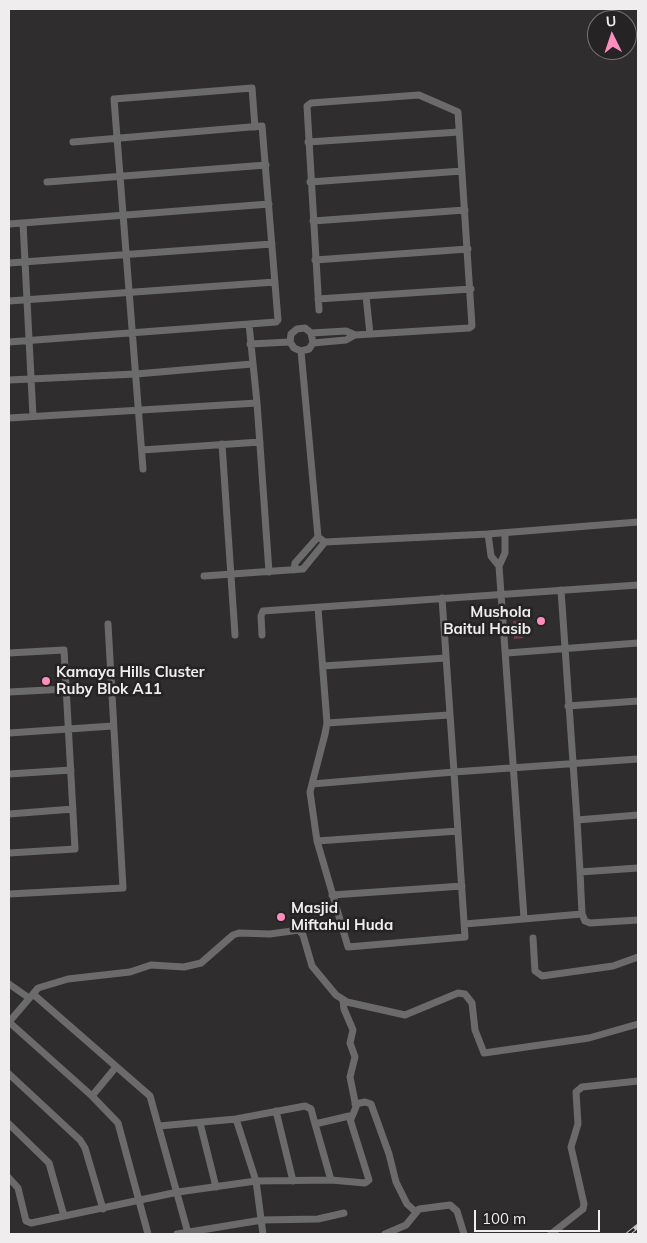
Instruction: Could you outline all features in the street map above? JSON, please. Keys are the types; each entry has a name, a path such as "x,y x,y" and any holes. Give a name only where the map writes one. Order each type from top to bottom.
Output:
{"street":[{"path":"144,469 114,99 252,88 255,127"},
{"path":"311,333 346,330 355,334 370,334 469,328 473,321 458,112 419,95 311,103 306,111 319,310"},
{"path":"9,342 276,322 278,320 262,126 73,142"},
{"path":"308,142 459,132"},
{"path":"47,182 266,165"},
{"path":"310,182 462,171"},
{"path":"9,224 269,204"},
{"path":"313,221 465,210"},
{"path":"24,223 33,416"},
{"path":"9,263 272,244"},
{"path":"315,260 468,249"},
{"path":"9,300 275,282"},
{"path":"318,299 471,289"},
{"path":"366,296 370,334"},
{"path":"249,324 257,403 269,572"},
{"path":"305,328 311,333 313,343 309,349 301,351 294,348 290,342 291,334 297,329 305,328"},
{"path":"313,343 346,340 355,334"},
{"path":"250,344 290,342"},
{"path":"294,570 295,563 318,537 301,351"},
{"path":"9,380 136,374 252,364"},
{"path":"9,418 257,403"},
{"path":"142,450 260,442"},
{"path":"222,444 235,635"},
{"path":"318,537 325,542 488,534 638,522"},
{"path":"499,566 505,553 505,532"},
{"path":"488,534 492,556 499,566 502,595 524,918"},
{"path":"204,576 303,569 325,542"},
{"path":"262,635 261,616 263,611 638,585"},
{"path":"561,590 582,914 585,921 590,923 638,920"},
{"path":"318,608 326,723 310,792 317,841 348,947 461,939 466,933 442,598"},
{"path":"9,894 123,888 108,624"},
{"path":"507,654 638,643"},
{"path":"9,653 64,650 75,850 9,853"},
{"path":"323,666 446,658"},
{"path":"9,692 67,689"},
{"path":"568,706 638,701"},
{"path":"326,723 449,715"},
{"path":"9,733 113,726"},
{"path":"312,784 638,759"},
{"path":"9,774 71,770"},
{"path":"9,814 73,809"},
{"path":"577,820 638,815"},
{"path":"317,841 458,831"},
{"path":"580,872 638,868"},
{"path":"332,895 462,886"},
{"path":"465,924 582,914"},
{"path":"9,1178 18,1188 28,1223 103,1209 139,1201 178,1192 256,1181 331,1180 365,1183 369,1180 351,1118 356,1110 350,1077 356,1059 350,1043 353,1030 344,1010 343,1001 312,966 303,935 299,930 270,934 239,932 201,963 184,967 151,966 130,972 68,979 38,988 9,1022 92,1096 118,1123 139,1201 148,1234"},
{"path":"534,938 535,971 542,976 614,966 638,957"},
{"path":"9,984 31,996 150,1096 188,1233"},
{"path":"343,1001 405,1015 458,993 465,994 472,1003 475,1030 481,1051 487,1054 590,1038 638,1024"},
{"path":"92,1096 116,1067"},
{"path":"9,1074 80,1140 85,1148 103,1209"},
{"path":"551,1234 583,1209 571,1147 578,1124 576,1092 582,1087 638,1081"},
{"path":"355,1104 365,1102 371,1104 389,1154 396,1182 407,1204 416,1212"},
{"path":"159,1126 200,1123 308,1106 311,1109 331,1180"},
{"path":"276,1111 293,1180"},
{"path":"315,1124 346,1116 351,1118"},
{"path":"236,1118 256,1181 263,1234"},
{"path":"200,1123 216,1187"},
{"path":"9,1124 49,1163 64,1216"},
{"path":"385,1234 406,1225 416,1212 424,1208 453,1206 457,1210 464,1234"},
{"path":"177,1234 262,1220 318,1219 344,1212"}],"shaded area":[{"path":"522,620 523,638 514,639 513,621"}],"railway":[{"path":"628,1234 638,1226"}],"place":[{"name":"Mushola Baitul Hasib","path":"541,621"},
{"name":"Kamaya Hills Cluster Ruby Blok A11","path":"46,681"},
{"name":"Masjid Miftahul Huda","path":"281,917"}]}
